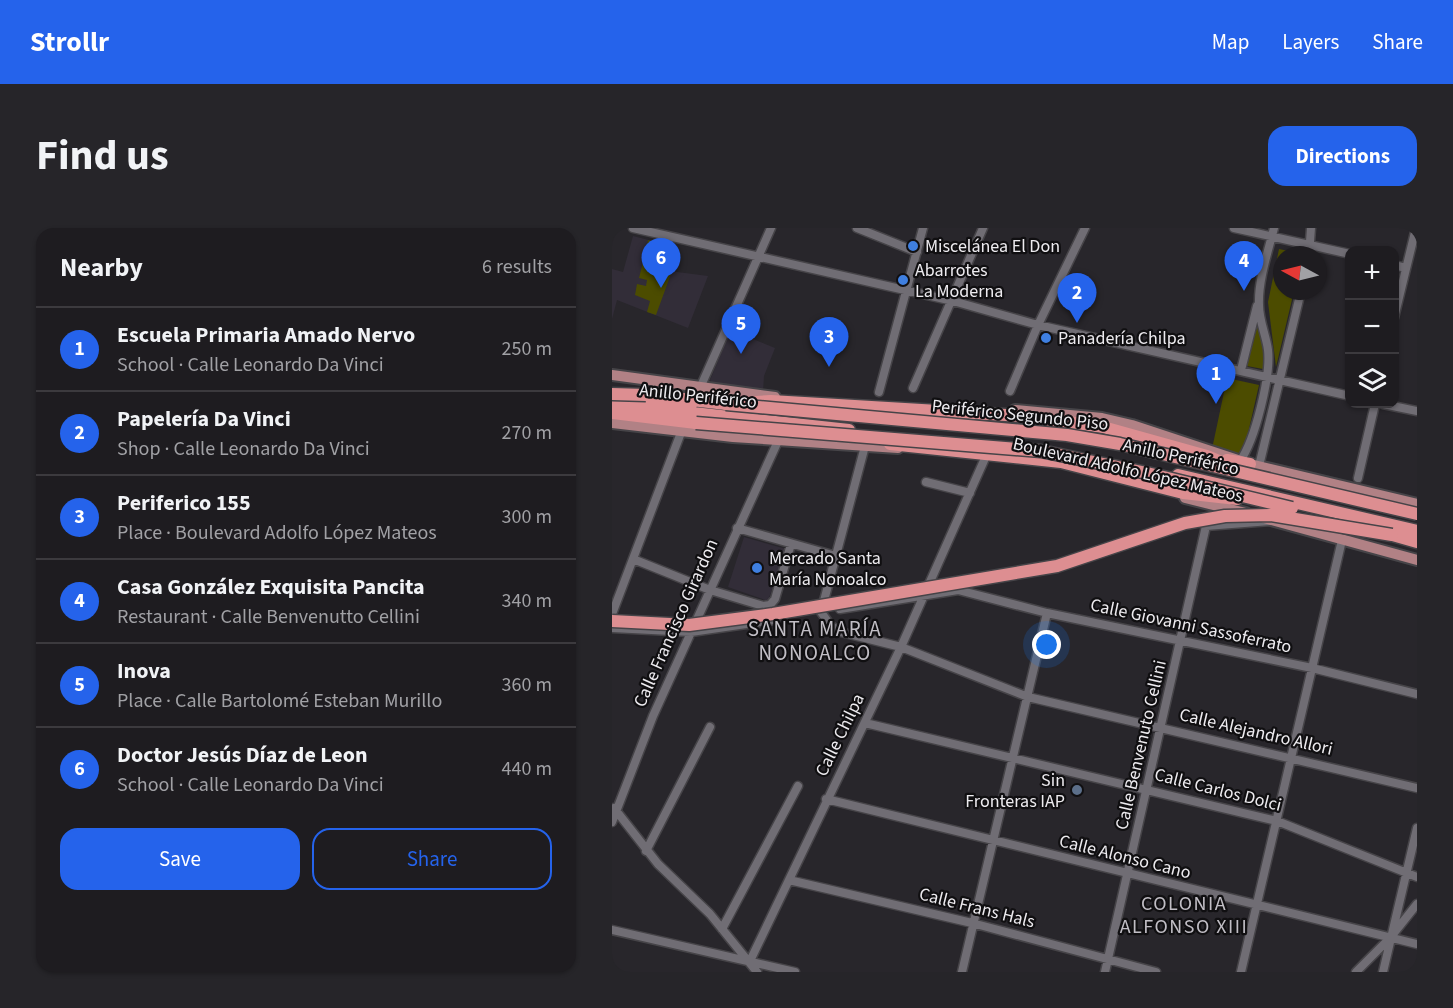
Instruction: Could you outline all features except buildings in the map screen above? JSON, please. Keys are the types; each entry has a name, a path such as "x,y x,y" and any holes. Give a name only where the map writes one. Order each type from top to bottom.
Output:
{"highway":[{"name":"Periférico Segundo Piso","path":"612,388 646,395 726,404 1066,435 1120,444 1417,516"},
{"name":"Anillo Periférico","path":"612,394 706,407 1064,439 1251,467 1417,516"},
{"path":"612,394 646,395"},
{"path":"726,404 771,401 1023,416 1103,427 1251,467"},
{"name":"Anillo Periférico","path":"612,404 1064,451 1245,489 1417,531"},
{"name":"Periférico Segundo Piso","path":"612,413 696,423 1041,451 1147,473 1292,508 1417,542"},
{"path":"781,423 817,437 1061,462 1183,493 1292,508"},
{"path":"612,621 689,625 773,614 1057,566 1185,523 1225,516 1271,515 1392,535"}],"main road":[{"name":"Boulevard Adolfo López Mateos","path":"612,375 760,396 1014,410 1102,418 1132,425 1251,467 1417,504"},
{"name":"Boulevard Adolfo López Mateos","path":"612,423 778,441 986,456 1061,468 1274,521 1417,560"}],"street":[{"path":"633,228 952,301 1038,326 1345,395"},
{"path":"700,388 771,228"},
{"path":"857,228 917,252"},
{"path":"879,392 923,228"},
{"path":"913,388 982,228"},
{"path":"1010,391 1085,228"},
{"path":"1234,228 1273,232 1345,253"},
{"path":"1311,228 1312,245"},
{"path":"1399,300 1416,228"},
{"path":"1240,370 1273,232"},
{"path":"1399,266 1406,268"},
{"path":"1251,467 1250,442 1266,376 1268,352 1259,315 1259,296"},
{"path":"1251,467 1279,379 1298,300"},
{"path":"1399,407 1417,411"},
{"path":"1358,478 1374,408"},
{"path":"612,614 682,430"},
{"name":"Calle Francisco Girardon","path":"612,822 613,807 778,441"},
{"path":"821,612 864,446"},
{"name":"Calle Chilpa","path":"750,961 901,647 986,456"},
{"path":"926,482 970,493"},
{"name":"Calle Benvenuto Cellini","path":"1105,972 1182,640 1204,524 1274,521"},
{"path":"737,528 836,556"},
{"path":"1241,972 1342,540"},
{"path":"633,559 710,590 763,606 770,605 775,599 791,544"},
{"name":"Calle Giovanni Sassoferrato","path":"925,595 958,590 1047,613 1312,668 1417,694"},
{"path":"612,628 647,632 691,632 925,595"},
{"name":"Calle Alejandro Allori","path":"821,612 831,626 842,632 901,647 1028,697 1417,788"},
{"path":"962,972 972,923 995,842 1047,613"},
{"name":"Calle Carlos Dolci","path":"865,723 1277,821 1417,877"},
{"path":"646,851 711,727"},
{"path":"722,929 798,786"},
{"name":"Calle Alonso Cano","path":"826,799 1127,875 1417,944"},
{"path":"613,807 646,851 722,929 757,972"},
{"path":"1383,972 1417,828"},
{"name":"Calle Frans Hals","path":"789,880 972,923 1156,972"},
{"path":"1356,972 1390,938 1417,904"},
{"path":"612,930 795,972"}],"shaded area":[{"path":"633,236 668,245 662,270 708,276 688,328 617,300 612,319 612,269 623,272"},
{"path":"648,240 668,245 662,270 672,271 656,315 647,312 650,301 635,295 637,284 646,286 647,280 639,278 646,250 652,251 652,246 647,245"},
{"path":"1273,278 1273,300 1292,300 1276,367 1268,302"},
{"path":"1259,319 1264,353 1263,369 1247,366"},
{"path":"731,330 775,348 764,376 763,392 714,386 710,380"},
{"path":"1227,378 1259,385 1246,442 1239,455 1212,449"},
{"name":"Mercado Santa María Nonoalco","path":"744,537 786,549 768,601 728,587"}],"place":[{"name":"Miscelánea El Don","path":"913,246"},
{"name":"Abarrotes La Moderna","path":"903,280"},
{"name":"Doctor Jesús Díaz de Leon","path":"661,288"},
{"name":"Casa González Exquisita Pancita","path":"1244,291"},
{"name":"Papelería Da Vinci","path":"1077,323"},
{"name":"Panadería Chilpa","path":"1046,338"},
{"name":"Inova","path":"741,354"},
{"name":"Periferico 155","path":"829,367"},
{"name":"Escuela Primaria Amado Nervo","path":"1216,404"},
{"name":"Mercado Santa María Nonoalco","path":"757,568"},
{"name":"Sin Fronteras IAP","path":"1077,790"}],"district":[{"name":"SANTA MARÍA NONOALCO","path":"815,641"},
{"name":"COLONIA ALFONSO XIII","path":"1184,916"}]}
